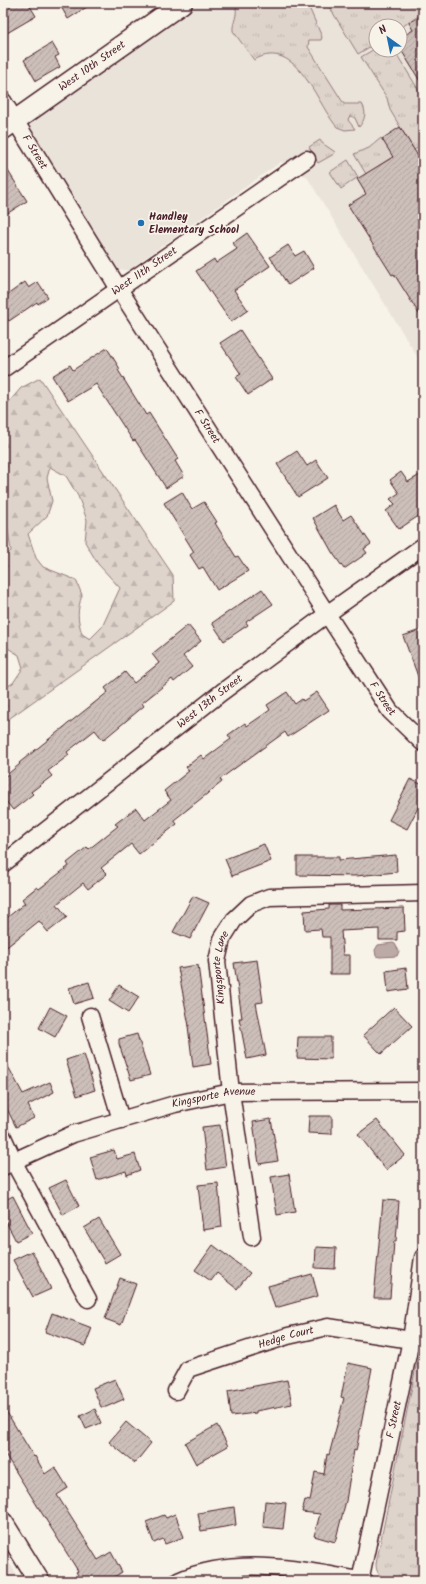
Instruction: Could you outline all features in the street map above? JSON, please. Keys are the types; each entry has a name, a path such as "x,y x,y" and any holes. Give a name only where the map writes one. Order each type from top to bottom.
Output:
{"street":[{"name":"West 10th Street","path":"9,125 182,3"},
{"name":"F Street","path":"3,101 9,125 119,289 390,712 423,743"},
{"name":"West 11th Street","path":"3,369 307,159"},
{"name":"West 13th Street","path":"3,864 222,692 327,614 423,546"},
{"name":"Kingsporte Lane","path":"252,1237 231,1092 217,961 222,939 234,920 251,904 269,897 423,893"},
{"path":"90,1016 122,1120"},
{"name":"Kingsporte Avenue","path":"8,1164 73,1134 175,1104 231,1092 423,1091"},
{"path":"3,1138 8,1164 88,1300"},
{"name":"F Street","path":"362,1581 411,1340 423,1257"},
{"name":"Hedge Court","path":"176,1391 188,1369 288,1336 328,1327 411,1340"},
{"path":"3,1523 39,1581"},
{"path":"178,1581 196,1573 233,1566 275,1566 362,1581"}],"shaded area":[{"name":"Handley Elementary School","path":"199,3 423,3 423,366 307,177 281,162 128,270 118,270 33,136 30,126 33,121"},
{"path":"393,943 399,951 397,956 376,956 375,950 378,945"},
{"path":"5,1556 21,1581 3,1581 3,1557"}],"green space":[{"path":"235,3 307,3 322,37 321,40 309,40 308,47 344,104 362,104 365,116 359,127 355,118 351,116 348,120 355,129 345,130 337,127 313,89 294,64 282,57 269,55 254,60 233,31 236,15"},
{"path":"327,3 423,3 423,9 421,10 423,13 408,23 408,18 368,18 368,48 358,54"},
{"path":"368,53 368,58 399,58 423,97 423,149 421,145 414,150 390,110 387,98 361,57"},
{"path":"381,138 394,156 366,174 354,154 369,148"},
{"path":"320,140 335,152 318,163 309,147"},
{"path":"348,160 358,177 341,189 330,172"},
{"path":"40,378 173,575 174,601 3,723 3,689 13,683 23,668 19,655 3,645 3,558 11,551 3,497 3,409 21,388","holes":["50,467 66,476 78,496 87,520 85,542 98,564 120,588 102,627 90,639 82,634 80,628 78,614 82,595 76,580 43,567 36,558 28,534 47,516 52,501 47,478"]},
{"path":"423,1332 423,1581 395,1580 381,1576 377,1570 376,1564"}],"building":[{"path":"14,3 28,3 36,16 7,33 3,26 3,10"},
{"path":"59,3 93,3 68,19"},
{"path":"423,15 423,86 406,58 408,58 408,33 413,30 409,23"},
{"path":"52,43 59,55 55,57 60,67 36,81 24,60"},
{"path":"400,127 423,164 423,320 394,274 392,275 348,205 366,194 357,179 393,157 382,139"},
{"path":"3,163 27,201 8,213 3,205"},
{"path":"247,233 270,266 234,290 248,310 231,322 196,271 214,259 216,263 237,249 233,243"},
{"path":"288,245 295,256 304,251 314,268 288,285 270,257"},
{"path":"25,282 29,288 38,282 48,297 38,304 37,302 9,321 3,313 3,298"},
{"path":"240,330 272,379 248,395 236,377 241,374 220,343"},
{"path":"107,348 120,369 118,370 146,415 149,413 178,459 175,461 184,476 166,488 96,384 68,401 52,376 70,365 73,370"},
{"path":"297,451 307,466 316,460 328,478 298,497 277,464"},
{"path":"401,472 408,482 423,473 423,513 399,529 386,511 395,504 390,499 399,493 390,480"},
{"path":"182,492 192,509 204,502 236,557 238,556 248,571 217,590 203,567 199,569 190,555 194,552 164,503"},
{"path":"334,505 343,520 351,515 371,544 364,549 367,553 344,569 332,552 313,518"},
{"path":"262,589 273,604 246,622 248,625 224,641 212,623"},
{"path":"188,625 201,641 183,656 192,667 174,682 172,679 142,703 144,706 103,740 95,730 67,752 69,755 48,771 52,776 31,792 33,794 13,810 3,798 3,778 20,764 19,763 108,692 105,688 125,672 134,683 159,663 152,654"},
{"path":"423,629 423,687 422,687 403,636"},
{"path":"287,692 295,704 317,692 329,710 288,737 285,732 220,779 222,782 174,820 177,824 139,854 131,844 101,868 107,874 88,889 83,883 57,904 67,917 48,932 39,921 3,950 3,921 25,903 22,899 37,887 39,889 69,866 67,863 87,847 89,849 118,826 115,824 136,808 145,820 171,800 164,791 189,771 186,767 201,755 204,759 231,739 228,735 245,723 247,726 270,710 267,705"},
{"path":"410,779 423,785 423,798 407,829 389,820"},
{"path":"264,844 271,861 232,876 225,859"},
{"path":"396,855 397,872 356,876 297,875 297,857 339,857 339,860"},
{"path":"193,896 209,903 190,939 173,932"},
{"path":"329,905 340,905 340,910 404,908 405,931 397,932 397,940 379,940 379,929 341,931 343,955 350,955 350,974 330,974 330,937 322,937 321,929 305,930 304,911 329,909"},
{"path":"257,960 263,1002 256,1003 266,1055 247,1059 239,1018 242,1018 234,963"},
{"path":"198,965 211,1064 193,1067 189,1026 178,968"},
{"path":"406,968 408,989 388,992 386,971"},
{"path":"89,982 94,998 74,1004 69,988"},
{"path":"119,985 139,997 128,1013 109,1001"},
{"path":"50,1007 67,1016 55,1037 39,1028"},
{"path":"394,1007 412,1026 381,1054 363,1035"},
{"path":"137,1034 150,1075 131,1080 119,1044 119,1039"},
{"path":"298,1037 331,1037 331,1059 297,1058"},
{"path":"84,1054 95,1090 77,1096 66,1060"},
{"path":"3,1057 23,1094 50,1082 54,1092 28,1105 34,1118 16,1127 3,1101"},
{"path":"309,1116 332,1116 332,1134 308,1133"},
{"path":"271,1119 278,1161 259,1164 253,1122"},
{"path":"377,1120 405,1155 386,1170 358,1134"},
{"path":"220,1125 226,1167 207,1170 202,1127"},
{"path":"114,1150 117,1159 135,1154 140,1170 127,1175 126,1171 97,1180 90,1157"},
{"path":"289,1174 295,1212 277,1215 271,1177"},
{"path":"66,1180 79,1206 63,1215 49,1188"},
{"path":"218,1183 222,1227 203,1230 198,1185"},
{"path":"13,1196 32,1233 16,1241 3,1216 3,1201"},
{"path":"383,1200 399,1201 396,1241 394,1241 390,1298 374,1298"},
{"path":"99,1219 120,1254 105,1263 84,1228"},
{"path":"213,1245 250,1273 237,1289 217,1273 211,1281 195,1270"},
{"path":"316,1247 336,1248 335,1269 315,1268"},
{"path":"32,1251 51,1289 33,1297 13,1260"},
{"path":"312,1274 318,1296 275,1308 268,1286"},
{"path":"120,1278 136,1284 121,1325 105,1319"},
{"path":"52,1313 92,1328 85,1346 45,1332"},
{"path":"348,1363 372,1368 356,1451 354,1450 346,1501 335,1542 314,1536 320,1514 302,1512 305,1500 310,1501 315,1472 324,1474 327,1454 329,1455 344,1398 341,1397"},
{"path":"115,1379 124,1399 106,1407 101,1407 93,1388"},
{"path":"287,1380 292,1404 256,1411 256,1413 231,1416 228,1391"},
{"path":"3,1406 45,1474 55,1467 68,1488 57,1495 98,1560 111,1552 122,1572 108,1581 82,1581 76,1572 78,1571 3,1451"},
{"path":"95,1409 101,1423 86,1429 80,1416"},
{"path":"126,1422 151,1443 135,1463 109,1442"},
{"path":"217,1425 228,1446 196,1464 185,1443"},
{"path":"265,1501 286,1503 283,1529 263,1527"},
{"path":"234,1507 236,1525 201,1531 198,1513"},
{"path":"175,1514 184,1537 165,1544 163,1539 154,1543 146,1522 164,1515 166,1518"}],"place":[{"name":"Handley Elementary School","path":"141,223"}]}
